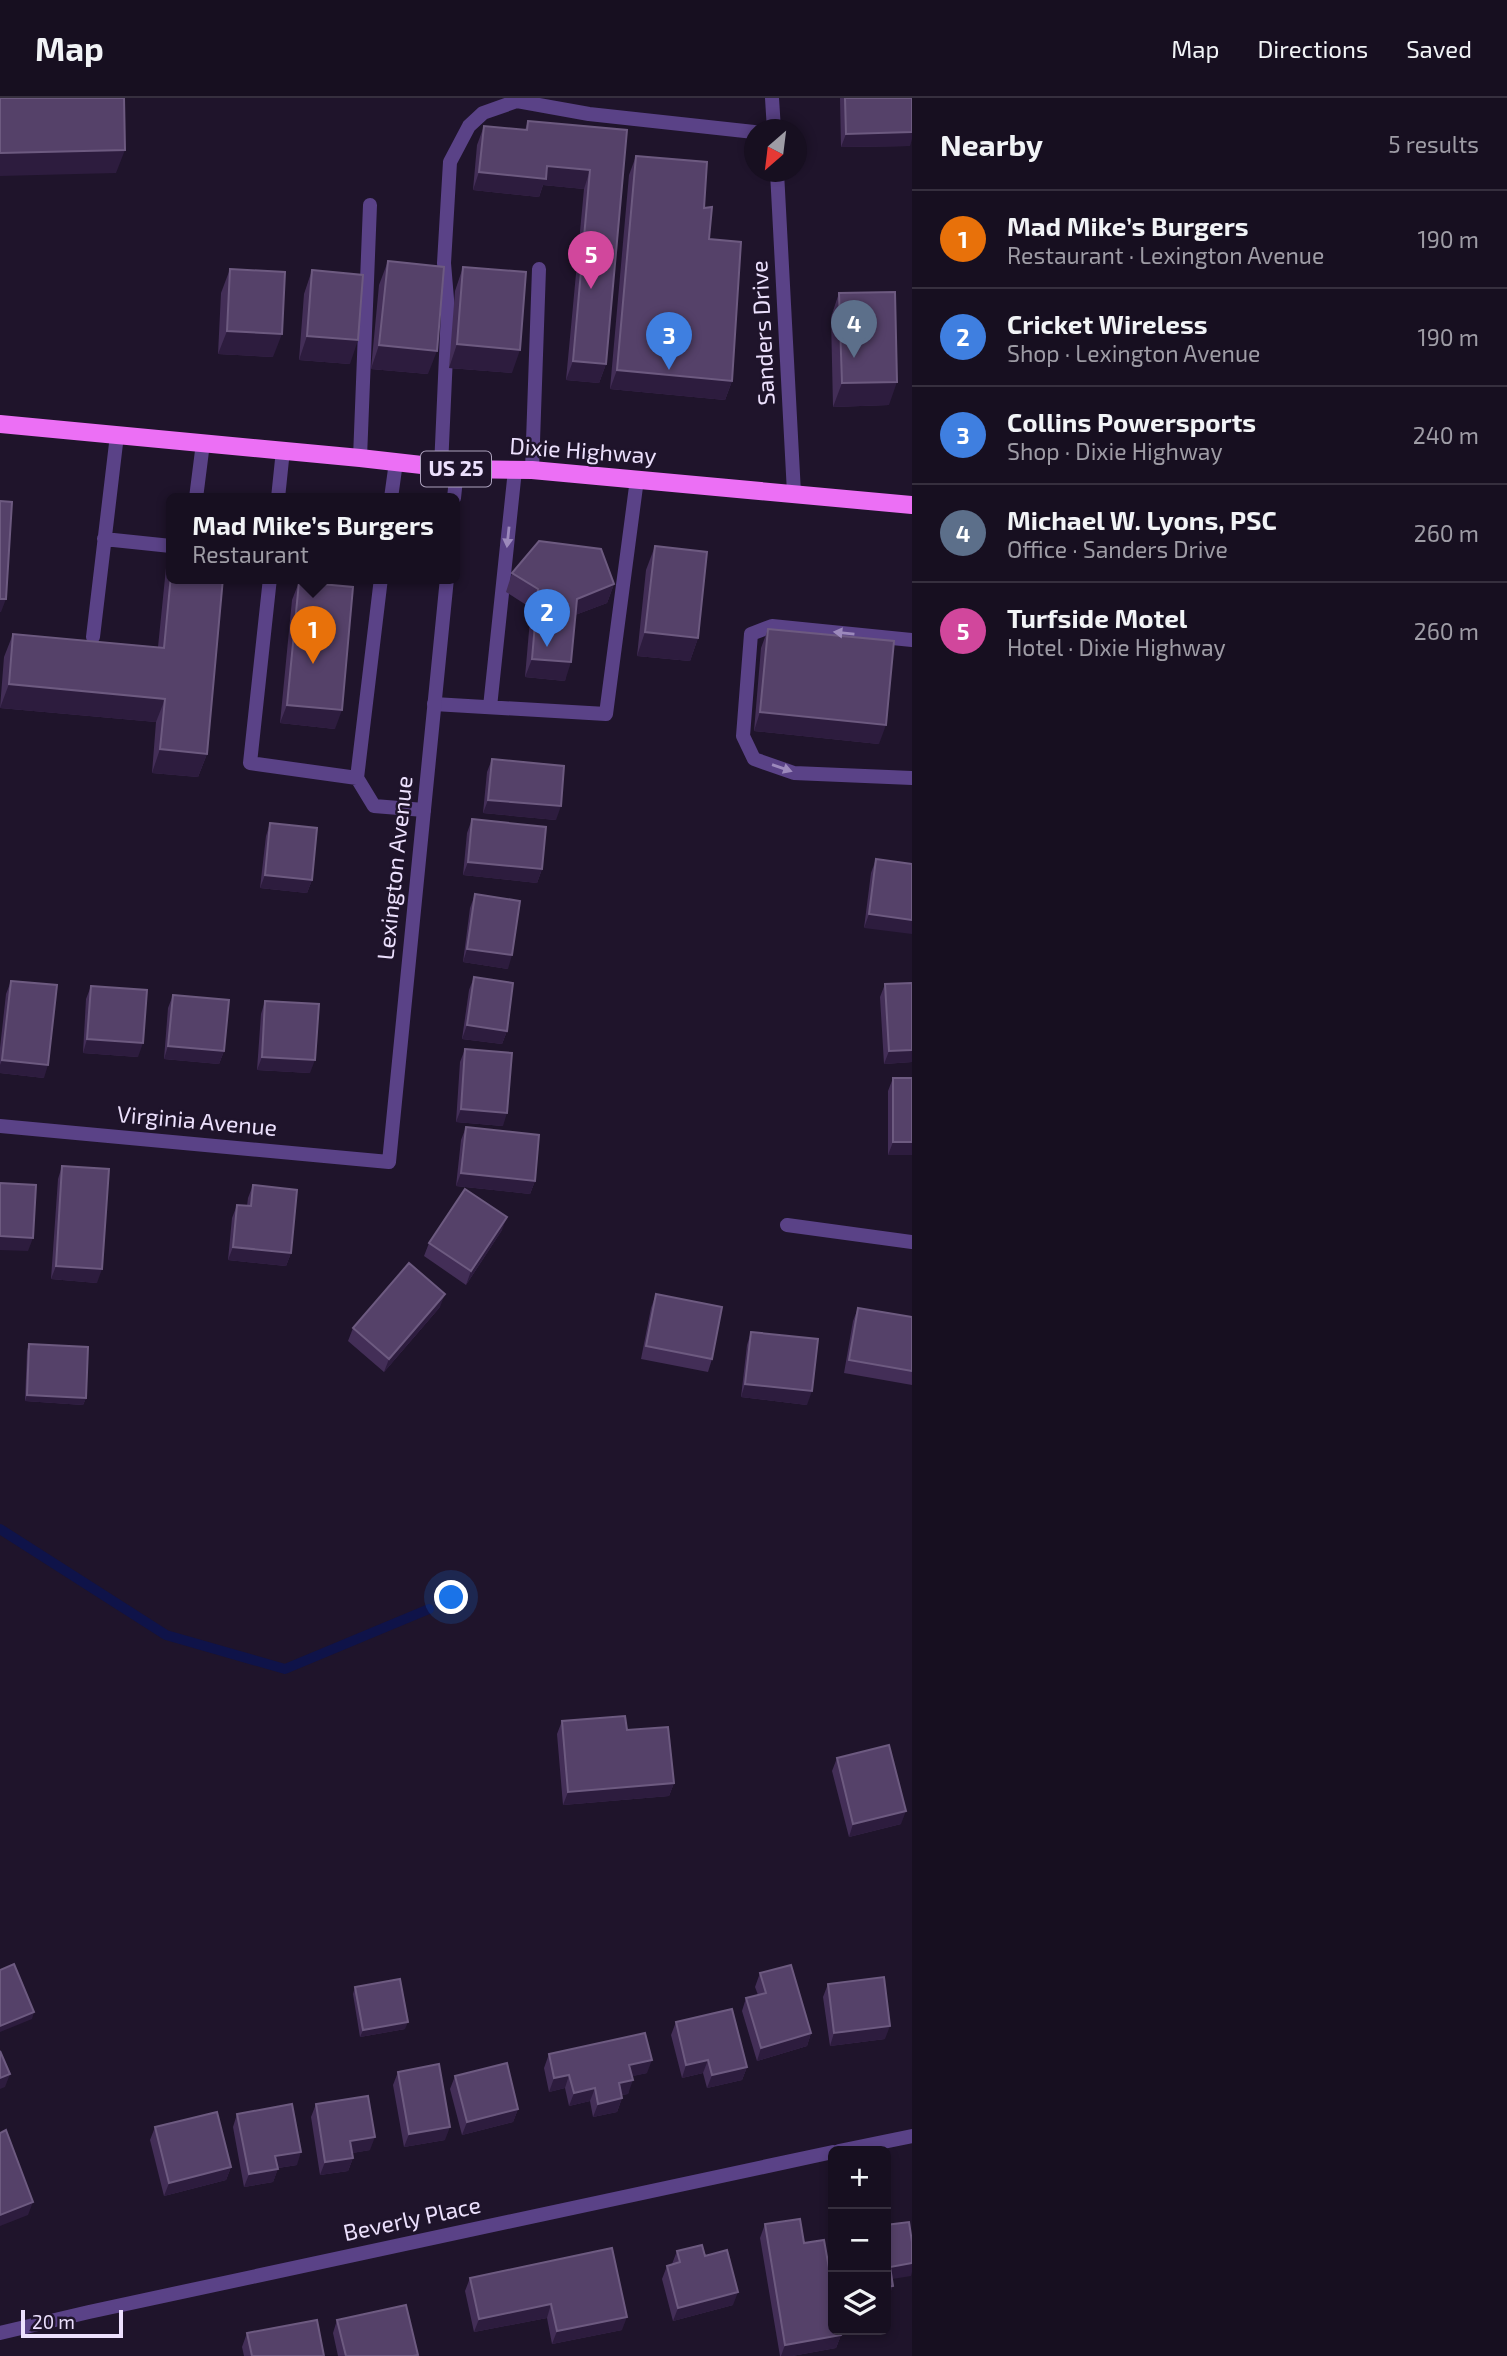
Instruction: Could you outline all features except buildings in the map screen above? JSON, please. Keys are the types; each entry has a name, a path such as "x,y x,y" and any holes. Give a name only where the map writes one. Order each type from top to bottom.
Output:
{"main road":[{"name":"Dixie Highway","path":"0,424 449,468 523,470 637,479 912,505"}],"street":[{"path":"772,98 773,119"},
{"path":"453,493 449,468 449,311 444,263 450,162 469,126 483,113 517,101 589,114 744,131"},
{"name":"Sanders Drive","path":"777,182 794,493"},
{"path":"360,458 370,205"},
{"path":"490,707 523,470 539,269"},
{"path":"93,637 117,435"},
{"path":"197,493 203,443"},
{"path":"279,493 283,450"},
{"path":"392,493 396,462"},
{"path":"434,704 607,714 637,479"},
{"path":"104,539 166,545"},
{"path":"269,584 250,763 357,778"},
{"path":"381,584 357,778 374,806 424,810"},
{"name":"Lexington Avenue","path":"389,1162 446,584"},
{"path":"912,640 772,626 751,634 743,736 754,759 794,773 912,778"},
{"name":"Virginia Avenue","path":"0,1126 389,1162"},
{"path":"787,1225 912,1242"},
{"path":"863,2146 912,2136"},
{"name":"Beverly Place","path":"0,2333 828,2153"}],"waterway":[{"path":"0,1529 166,1635 285,1669 429,1609"}],"place":[{"name":"Turfside Motel","path":"591,289"},
{"name":"Michael W. Lyons, PSC","path":"854,358"},
{"name":"Collins Powersports","path":"669,370"},
{"name":"Cricket Wireless","path":"547,647"},
{"name":"Mad Mike’s Burgers","path":"313,664"}]}
